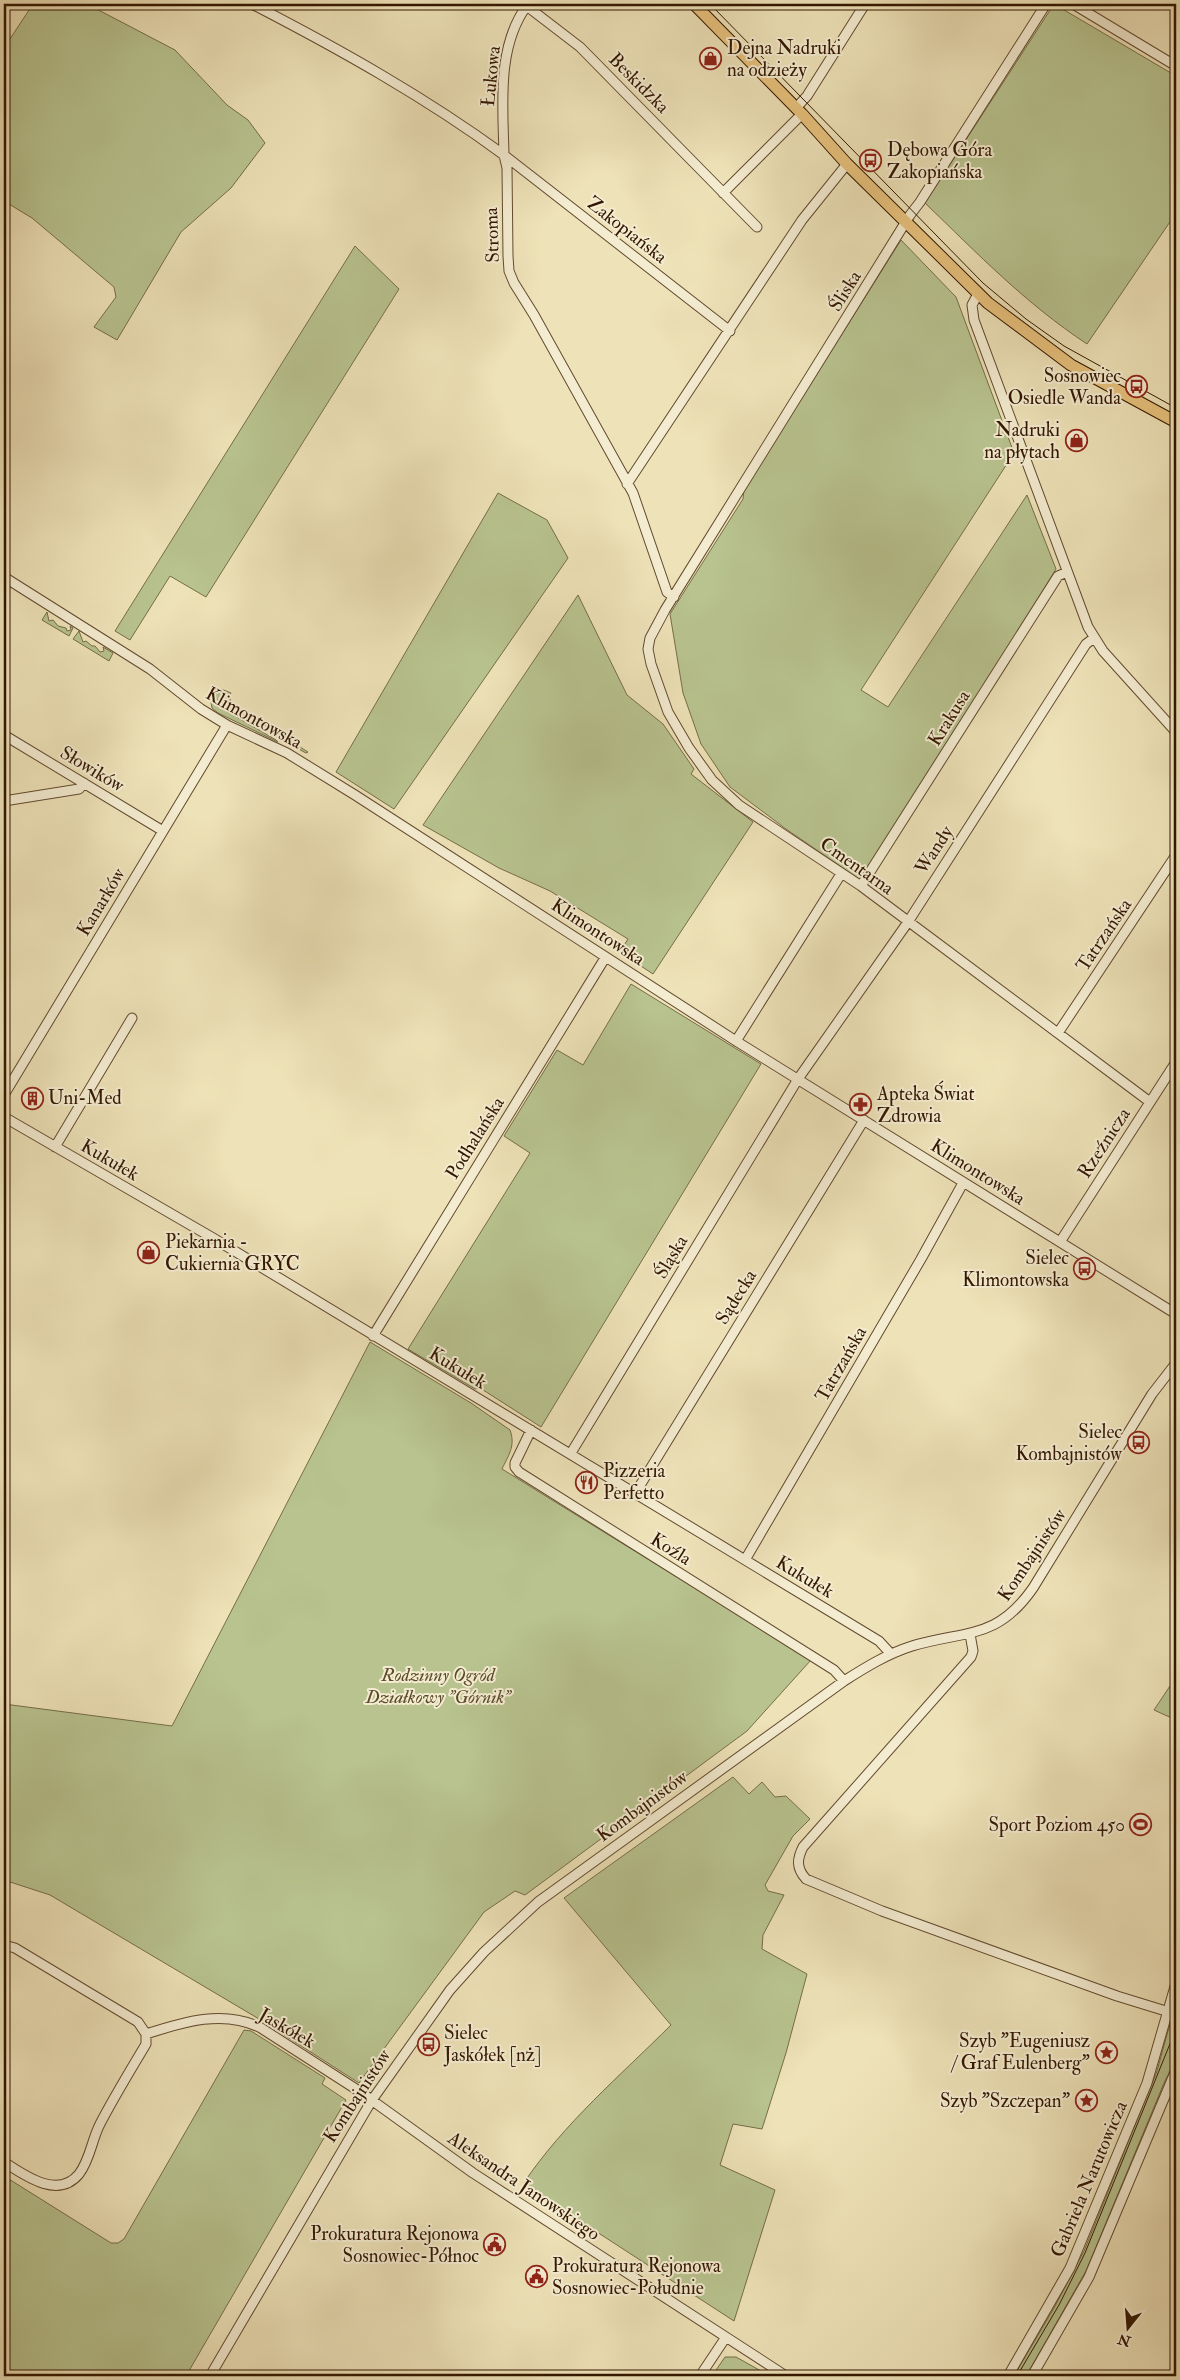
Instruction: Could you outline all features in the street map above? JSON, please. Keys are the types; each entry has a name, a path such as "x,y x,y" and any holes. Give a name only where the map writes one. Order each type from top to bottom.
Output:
{"main road":[{"path":"694,4 799,111 847,164 978,294 1027,334 1071,365 1176,422"}],"street":[{"path":"252,4 344,52 477,135 504,155"},
{"name":"Łukowa","path":"504,155 502,101 508,52 514,30 526,4"},
{"name":"Beskidzka","path":"526,4 580,48 757,227"},
{"path":"723,193 799,111 865,4"},
{"name":"Śliska","path":"674,597 906,223 1046,4"},
{"path":"1072,4 1176,66"},
{"name":"Zakopiańska","path":"504,155 730,331"},
{"name":"Stroma","path":"504,155 507,168 509,271 627,484 667,592 674,597"},
{"path":"627,484 802,220 847,164"},
{"path":"978,294 972,305 974,320 1094,638 1103,652 1176,732"},
{"name":"Krakusa","path":"861,886 1058,576 1068,572"},
{"name":"Klimontowska","path":"4,577 150,669 184,697 228,725 287,753 350,792 452,856 605,958 736,1041 962,1183 1176,1314"},
{"name":"Cmentarna","path":"674,597 654,628 648,649 656,681 668,712 689,748 712,780 739,805 861,886 1150,1102"},
{"name":"Wandy","path":"798,1079 908,922 1086,644 1094,638"},
{"name":"Kanarków","path":"4,1095 228,725"},
{"name":"Słowików","path":"4,735 163,831"},
{"path":"4,800 79,789 84,783"},
{"name":"Tatrzańska","path":"1058,1033 1176,855"},
{"path":"736,1041 841,874"},
{"name":"Podhalańska","path":"373,1336 605,958"},
{"path":"55,1147 132,1018"},
{"name":"Rzeźnicza","path":"1060,1242 1176,1062"},
{"name":"Śląska","path":"571,1453 798,1079"},
{"name":"Kukułek","path":"4,1117 213,1238 373,1336 636,1492 879,1641 891,1654"},
{"name":"Sądecka","path":"636,1492 864,1120"},
{"name":"Tatrzańska","path":"745,1560 921,1259 962,1183"},
{"name":"Kombajnistów","path":"210,2376 372,2100 450,1990 484,1952 531,1908 844,1681 891,1654 920,1644 986,1629 1006,1618 1025,1600 1152,1394 1176,1363"},
{"name":"Koźla","path":"531,1430 515,1463 519,1472 834,1670 844,1681"},
{"path":"970,1634 973,1651 971,1657 803,1847 798,1862 801,1873 815,1884 882,1911 1117,1996 1169,2012"},
{"path":"4,1945 15,1948 138,2022 146,2034 146,2044 99,2126 79,2174 66,2182 54,2185 41,2184 4,2162"},
{"name":"Gabriela Narutowicza","path":"1008,2376 1070,2268 1147,2083 1176,1983"},
{"name":"Jaskółek","path":"146,2034 186,2022 208,2019 228,2019 249,2023 261,2028 372,2100"},
{"name":"Gabriela Narutowicza","path":"1032,2376 1089,2277 1176,2070"},
{"name":"Aleksandra Janowskiego","path":"372,2100 473,2173 786,2376"},
{"path":"700,2376 726,2337"}],"green space":[{"path":"33,4 87,4 175,50 227,105 248,120 265,143 231,188 181,232 117,340 94,327 116,297 114,287 32,218 4,201 4,48"},
{"path":"1054,4 1176,76 1176,213 1087,344 1022,295 925,203"},
{"path":"901,240 956,297 1014,453 861,690 888,707 1027,495 1056,569 962,723 865,876 859,879 786,829 730,787 701,744 683,693 670,614 743,499 744,490"},
{"path":"355,246 399,289 206,597 170,576 130,640 115,631"},
{"path":"498,493 547,520 568,558 394,809 336,772"},
{"path":"578,595 627,695 663,724 694,769 691,774 753,822 653,974 620,952 628,939 550,891 499,868 423,825"},
{"path":"47,612 49,621 53,620 58,626 66,628 67,631 71,630 70,626 73,628 69,636 42,620"},
{"path":"79,631 83,642 86,641 95,646 100,652 104,651 103,647 113,653 109,661 73,639"},
{"path":"221,689 231,693 229,696 232,705 308,752 306,753 293,746 213,697"},
{"path":"211,702 278,742 218,713 212,708"},
{"path":"631,984 761,1064 541,1427 480,1388 475,1389 408,1349 530,1153 504,1136 557,1050 583,1065"},
{"name":"Rodzinny Ogród Działkowy \"Górnik\"","path":"370,1342 471,1403 510,1430 512,1446 502,1469 811,1660 747,1731 525,1895 515,1891 484,1912 359,2083 259,2019 50,1895 4,1880 4,1704 172,1726"},
{"path":"1176,1677 1176,1720 1154,1710"},
{"path":"733,1777 749,1794 762,1782 775,1797 786,1796 810,1819 793,1836 765,1885 768,1891 784,1895 763,1935 762,1949 807,1974 786,2053 762,2129 733,2124 720,2165 775,2190 734,2321 523,2184 574,2120 671,2025 564,1898"},
{"path":"1176,2002 1176,2059 1164,2083 1086,2271 1026,2376 1014,2376 1054,2308 1084,2251 1157,2071"},
{"path":"244,2030 251,2031 325,2078 322,2084 346,2100 186,2376 4,2376 4,2176 111,2243 118,2243 124,2239"},
{"path":"725,2357 736,2357 770,2376 712,2376"}],"tram line":[{"path":"710,4 983,283 1026,319 1064,346 1176,408"},
{"path":"1017,2376 1059,2305 1085,2253 1176,2029"}],"place":[{"name":"Dejna Nadruki na odzieży","path":"711,59"},
{"name":"Dębowa Góra Zakopiańska","path":"871,161"},
{"name":"Sosnowiec Osiedle Wanda","path":"1137,387"},
{"name":"Nadruki na płytach","path":"1076,441"},
{"name":"Uni-Med","path":"32,1098"},
{"name":"Apteka Świat Zdrowia","path":"861,1105"},
{"name":"Piekarnia - Cukiernia GRYC","path":"149,1253"},
{"name":"Sielec Klimontowska","path":"1085,1269"},
{"name":"Sielec Kombajnistów","path":"1138,1443"},
{"name":"Pizzeria Perfetto","path":"587,1482"},
{"name":"Sport Poziom 450","path":"1141,1825"},
{"name":"Sielec Jaskółek [nż]","path":"428,2044"},
{"name":"Szyb \"Eugeniusz / Graf Eulenberg\"","path":"1106,2052"},
{"name":"Szyb \"Szczepan\"","path":"1086,2101"},
{"name":"Prokuratura Rejonowa Sosnowiec-Północ","path":"495,2245"},
{"name":"Prokuratura Rejonowa Sosnowiec-Południe","path":"536,2277"}]}
